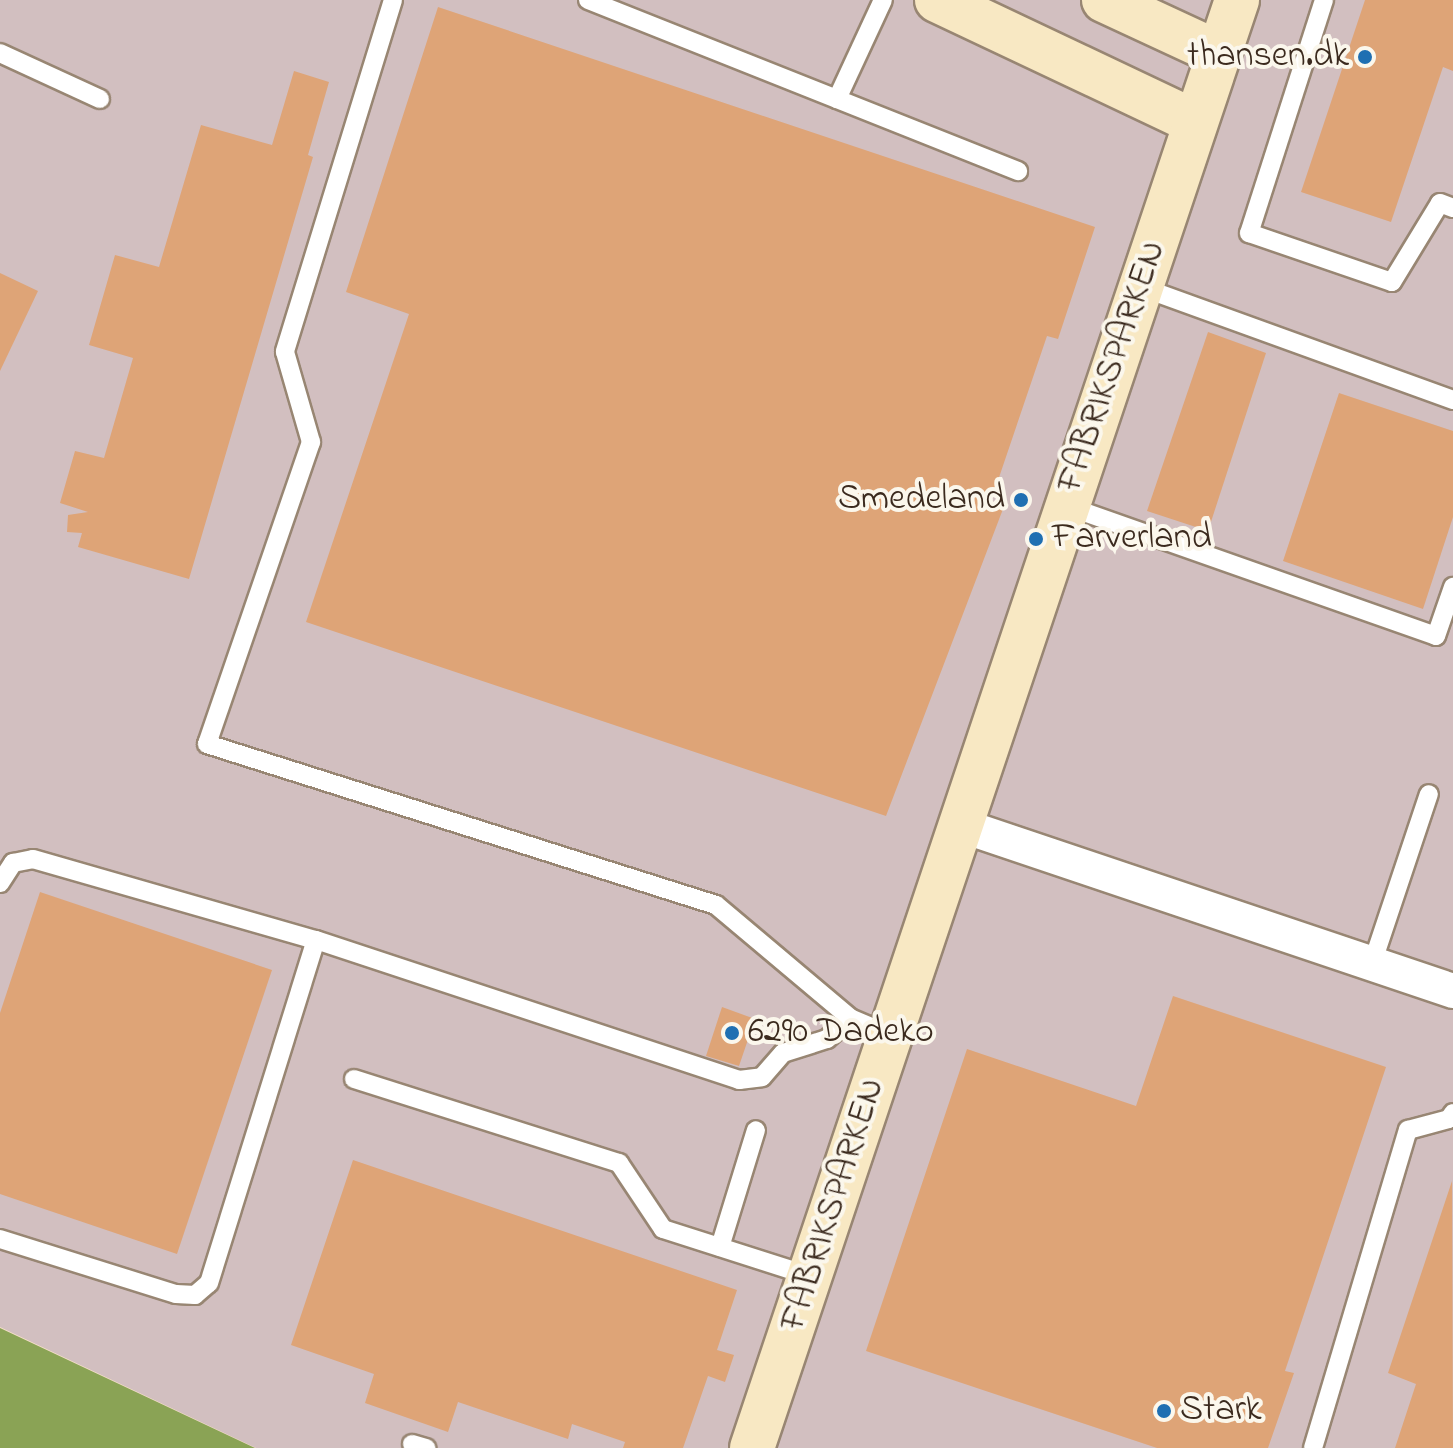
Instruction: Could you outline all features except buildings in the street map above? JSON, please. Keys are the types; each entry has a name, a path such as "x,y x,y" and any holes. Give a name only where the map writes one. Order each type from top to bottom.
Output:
{"street":[{"path":"937,0 1195,122"},
{"path":"1104,0 1218,53"},
{"name":"FABRIKSPARKEN","path":"762,1445 810,1276 1237,0"},
{"path":"960,825 1453,991"}],"lane":[{"path":"393,0 285,352 311,442 207,744 716,905 850,1018 890,1035"},
{"path":"588,0 1018,171"},
{"path":"837,99 883,0"},
{"path":"1324,0 1249,233 1392,282 1440,203 1453,208"},
{"path":"0,53 100,99"},
{"path":"1141,287 1453,400"},
{"path":"1067,506 1436,636 1453,587"},
{"path":"1372,964 1429,794"},
{"path":"0,883 13,863 33,859 316,940 739,1080 762,1077 783,1053 827,1039 850,1018"},
{"path":"0,1239 176,1294 195,1295 209,1283 316,940"},
{"path":"354,1079 619,1163 663,1229 810,1276"},
{"path":"1313,1448 1408,1130 1449,1119 1453,1113"},
{"path":"720,1247 756,1130"}],"shaded area":[{"path":"0,0 1453,0 1453,1448 256,1448 0,1327"}],"green space":[{"path":"0,1328 255,1448 0,1448"}],"place":[{"name":"thansen.dk","path":"1365,57"},
{"name":"Smedeland","path":"1021,500"},
{"name":"Farverland","path":"1036,539"},
{"name":"6290 Dadeko","path":"732,1033"},
{"name":"Stark","path":"1164,1411"}]}
